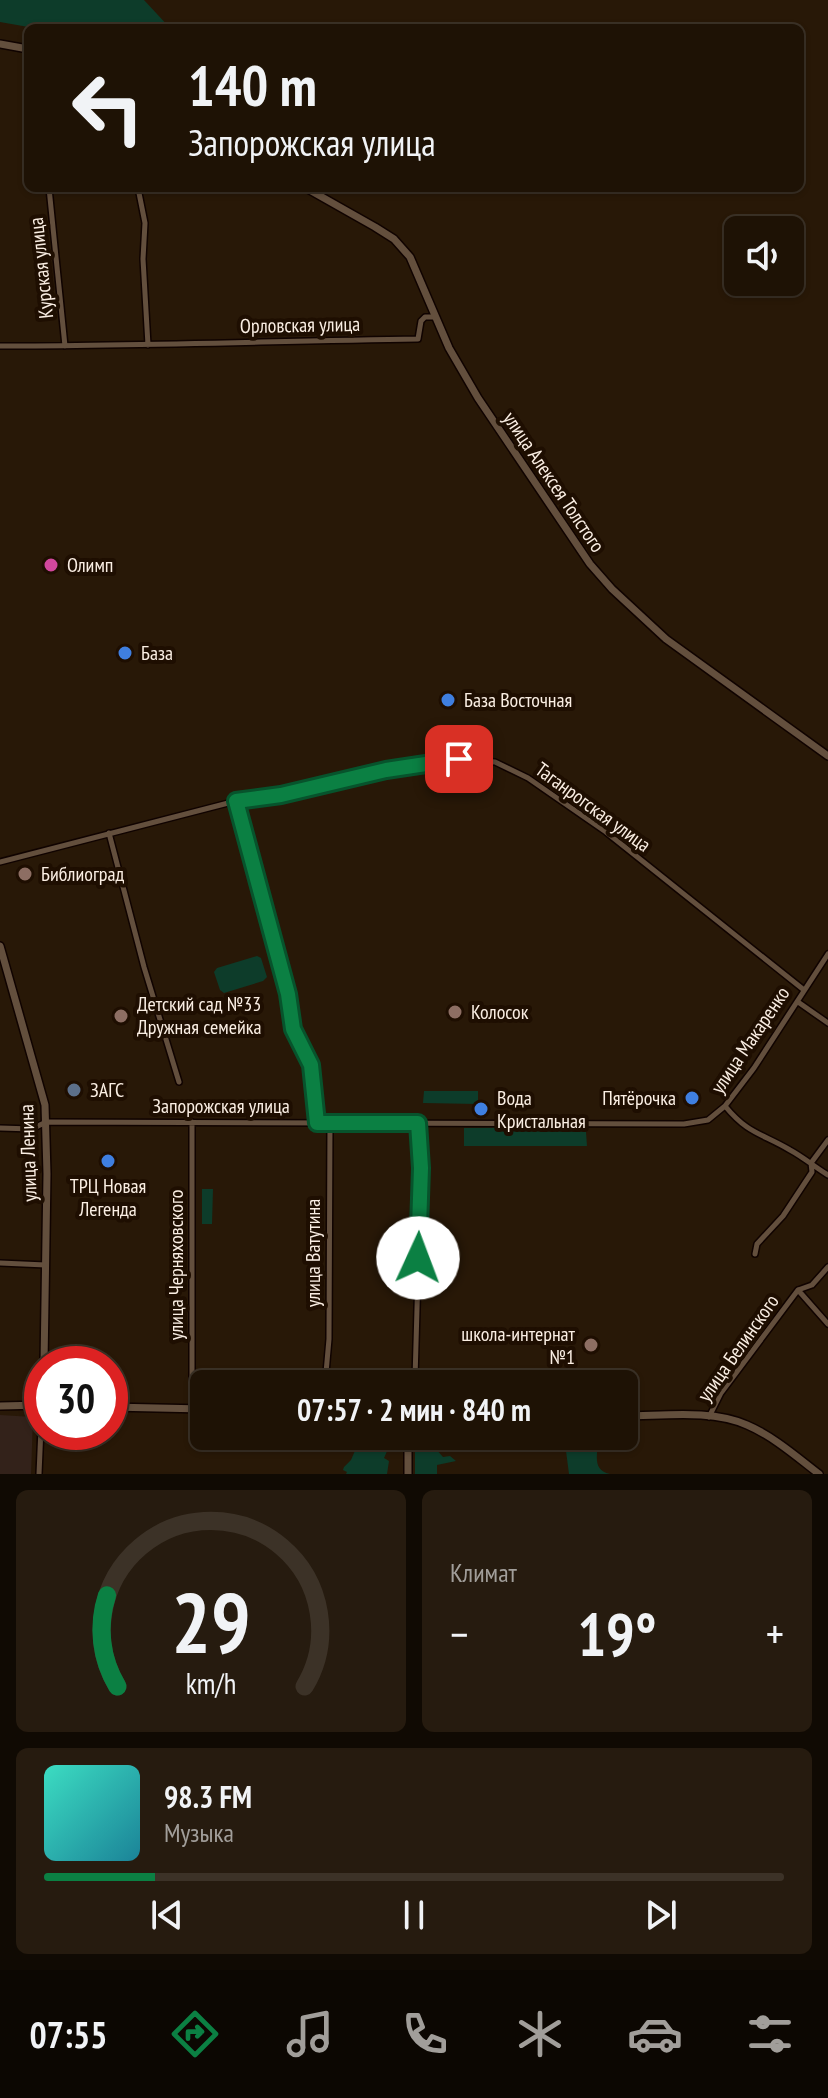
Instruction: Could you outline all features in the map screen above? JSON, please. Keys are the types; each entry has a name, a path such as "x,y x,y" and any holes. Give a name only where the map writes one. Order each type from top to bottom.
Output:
{"street":[{"path":"0,44 24,48"},
{"name":"Курская улица","path":"49,192 65,346"},
{"path":"139,192 145,223 143,259 148,345"},
{"name":"улица Алексея Толстого","path":"313,192 375,227 410,257 454,358 478,398 590,564 612,589 666,639 828,756"},
{"name":"Орловская улица","path":"0,346 418,339 425,317 436,317"},
{"name":"Таганрогская улица","path":"0,862 236,801 281,795 386,770 459,759 495,762 528,778 606,832 804,990"},
{"path":"236,801 288,994 293,1029 311,1065 317,1123"},
{"path":"109,833 144,967 179,1082"},
{"name":"улица Ленина","path":"0,946 39,1078 46,1122 44,1346"},
{"name":"улица Макаренко","path":"684,1124 708,1120 725,1106 754,1068 828,954"},
{"path":"798,1002 828,1023"},
{"path":"725,1106 742,1126 791,1150 828,1175"},
{"name":"Запорожская улица","path":"0,1128 32,1129 46,1122 684,1124"},
{"name":"улица Черняховского","path":"192,1122 192,1370"},
{"name":"улица Ватутина","path":"326,1370 330,1123"},
{"path":"415,1370 421,1168 418,1123"},
{"path":"755,1254 757,1244 783,1216 812,1172 811,1163 828,1140"},
{"path":"0,1263 46,1265"},
{"name":"улица Белинского","path":"709,1417 721,1393 798,1290 812,1285 828,1267"},
{"path":"798,1290 828,1324"},
{"path":"0,1406 24,1405"},
{"path":"128,1407 190,1408"},
{"path":"638,1416 709,1417 737,1421 759,1431 819,1474"},
{"path":"39,1474 40,1450"},
{"path":"408,1450 408,1474"}],"shaded area":[{"path":"0,1415 24,1416 24,1450 32,1450 31,1474 0,1474"}],"green space":[{"path":"0,0 144,0 166,24 24,26 0,22"},
{"path":"257,956 261,958 267,977 263,981 224,993 220,990 214,972 217,968"},
{"path":"424,1091 478,1091 478,1104 423,1103"},
{"path":"581,1127 586,1132 587,1146 464,1146 464,1128"},
{"path":"202,1189 213,1189 212,1224 202,1224"},
{"path":"355,1450 388,1450 384,1458 389,1461 387,1474 346,1474 344,1467"},
{"path":"415,1450 437,1450 443,1457 450,1456 456,1461 437,1465 437,1474 415,1474"},
{"path":"597,1450 600,1468 610,1474 569,1474 566,1451"}],"place":[{"name":"Олимп","path":"51,565"},
{"name":"База","path":"125,653"},
{"name":"База Восточная","path":"448,700"},
{"name":"Библиоград","path":"25,874"},
{"name":"Колосок","path":"455,1012"},
{"name":"Детский сад №33 Дружная семейка","path":"121,1016"},
{"name":"ЗАГС","path":"74,1090"},
{"name":"Пятёрочка","path":"692,1098"},
{"name":"Вода Кристальная","path":"481,1109"},
{"name":"ТРЦ Новая Легенда","path":"108,1161"},
{"name":"школа-интернат №1","path":"591,1345"}],"route":[{"path":"418,1258 421,1168 418,1123 317,1123 311,1065 293,1029 288,994 236,801 281,795 386,770 459,759"}]}
